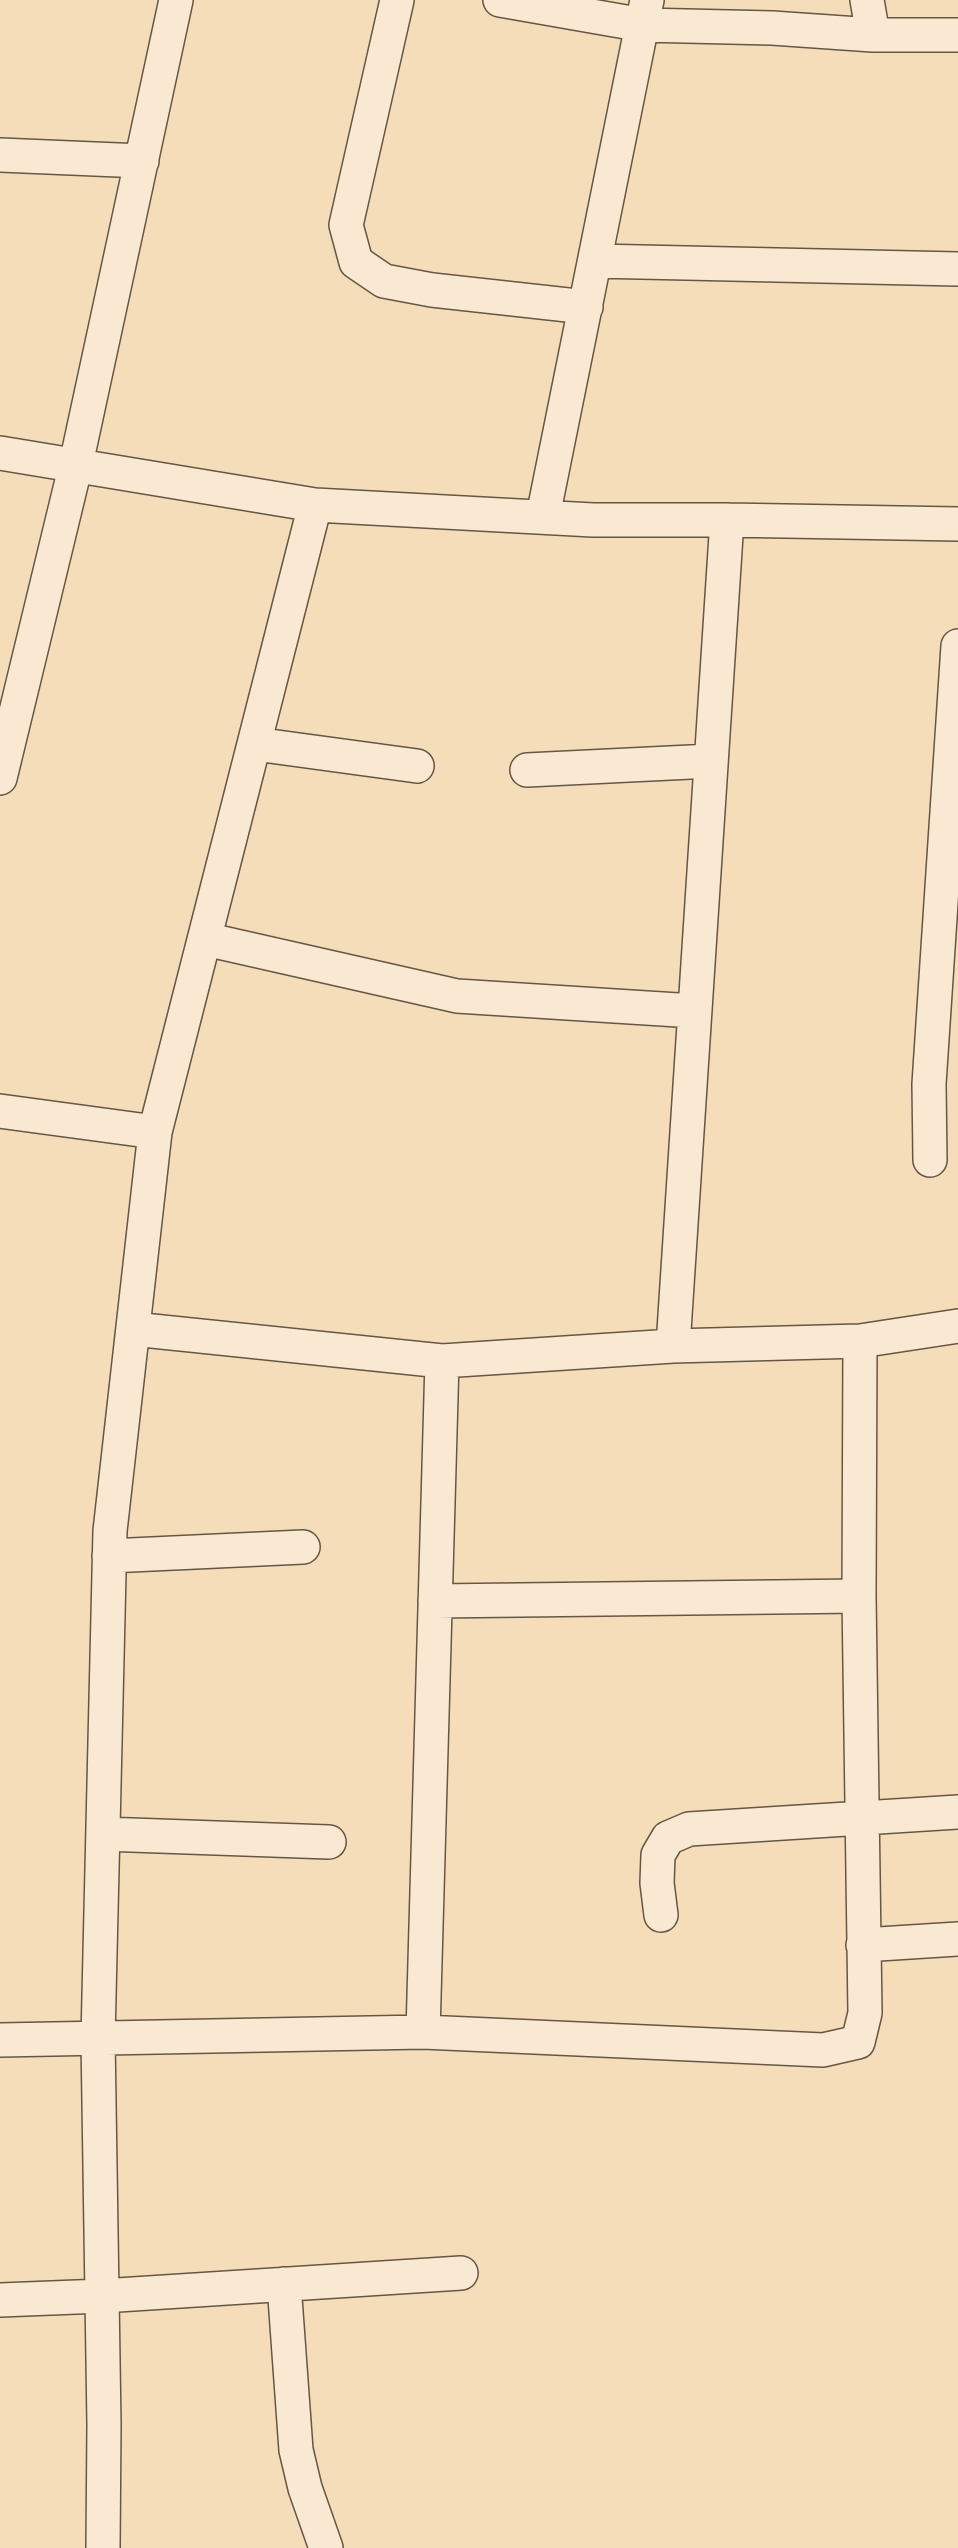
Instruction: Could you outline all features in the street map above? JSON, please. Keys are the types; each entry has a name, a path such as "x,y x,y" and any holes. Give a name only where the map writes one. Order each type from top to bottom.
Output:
{"street":[{"path":"0,777 10,696 76,464 176,0"},
{"path":"397,0 346,225 356,262 384,281 432,290 586,307"},
{"path":"500,0 645,12 772,28 873,35 958,35"},
{"path":"867,0 873,35"},
{"path":"543,516 645,12"},
{"path":"0,155 142,161"},
{"path":"596,261 958,269"},
{"path":"0,453 315,505 593,520 958,524"},
{"path":"103,2548 98,2038 110,1531 155,1132 315,505"},
{"path":"673,1346 727,520"},
{"path":"930,1160 929,1084 958,646"},
{"path":"255,744 417,766"},
{"path":"527,770 711,761"},
{"path":"205,939 457,996 694,1011"},
{"path":"0,1111 155,1132"},
{"path":"133,1329 442,1361 673,1346 860,1341 958,1326"},
{"path":"0,2040 423,2032 823,2050 858,2042 866,2013 863,1944 859,1596 860,1341"},
{"path":"423,2032 442,1361"},
{"path":"110,1556 303,1547"},
{"path":"435,1601 859,1596"},
{"path":"661,1915 657,1883 658,1855 668,1838 689,1829 958,1812"},
{"path":"103,1834 329,1842"},
{"path":"863,1944 958,1939"},
{"path":"0,2300 102,2296 461,2273"},
{"path":"284,2284 296,2450 305,2488 326,2548"}]}
